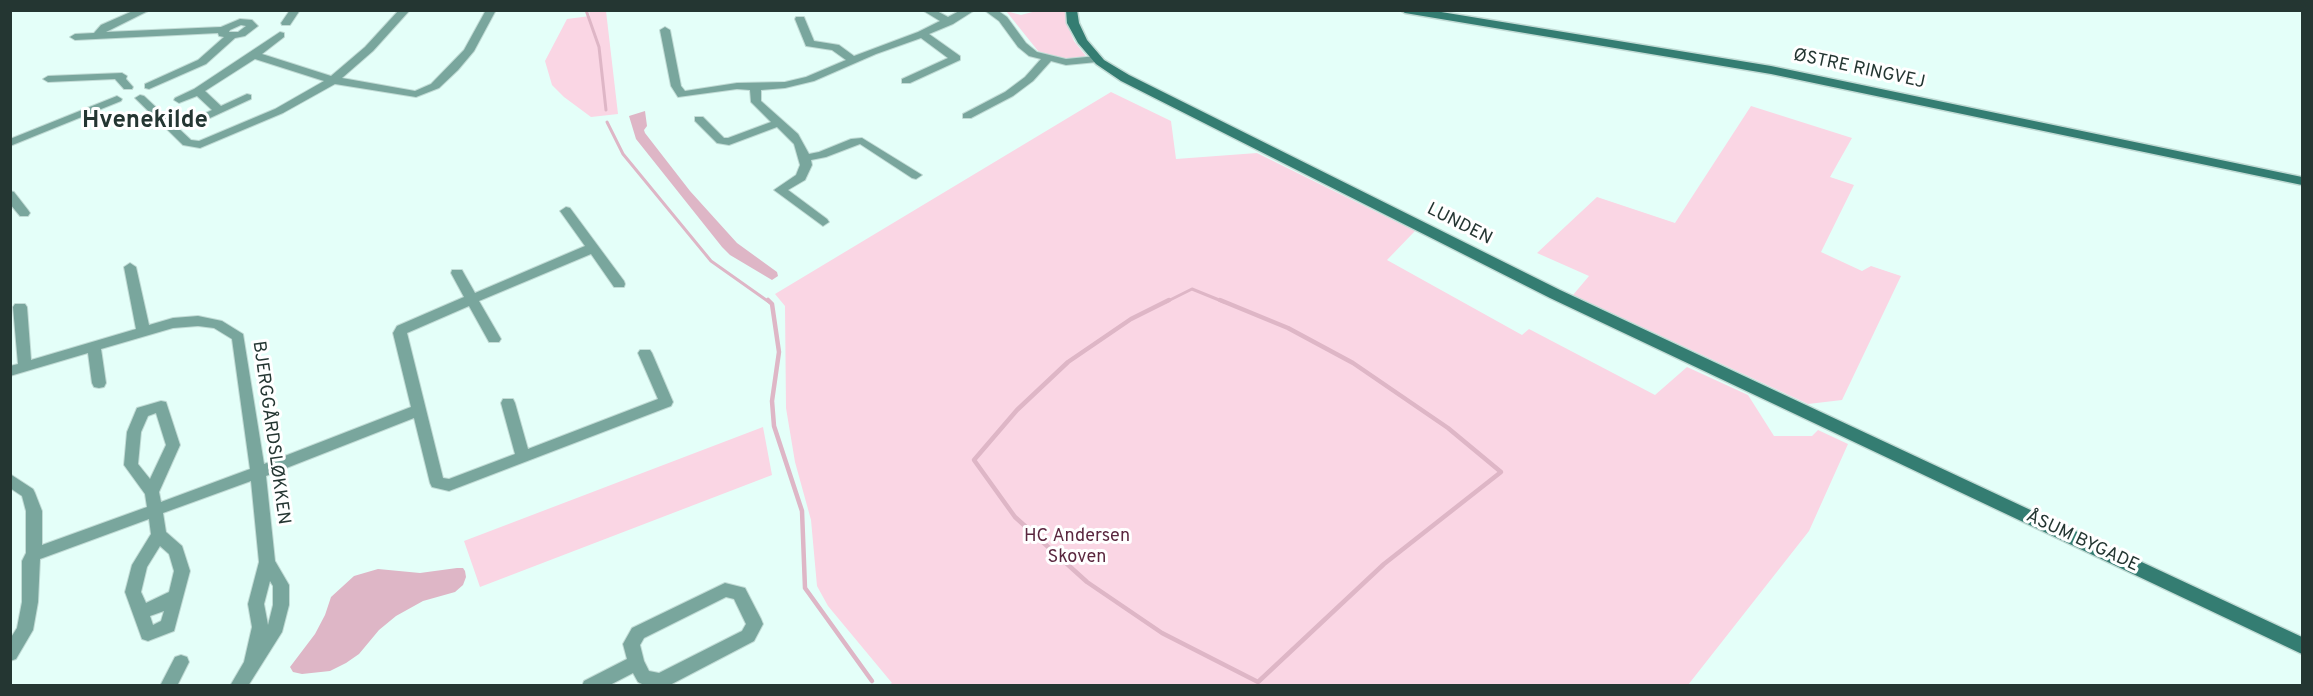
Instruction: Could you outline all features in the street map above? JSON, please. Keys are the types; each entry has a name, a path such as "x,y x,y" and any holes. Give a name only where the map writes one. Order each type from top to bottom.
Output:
{"street":[{"path":"97,36 105,27 145,10"},
{"path":"286,23 295,10"},
{"path":"140,98 187,143 200,145 279,111 333,80 369,49 405,10"},
{"path":"254,55 333,80 404,94 425,92 441,80 469,51 491,10"},
{"path":"927,10 949,22"},
{"path":"665,30 676,86 682,95 737,86 786,85 810,79 922,34 970,10"},
{"path":"989,10 1003,19 1022,45 1033,54 1066,62 1097,59"},
{"name":"LUNDEN","path":"1071,10 1073,22 1082,41 1097,59 1125,78 1545,289 1861,438"},
{"name":"ØSTRE RINGVEJ","path":"1405,10 1772,70 2302,181"},
{"path":"75,37 246,33 253,26 240,16"},
{"path":"800,19 810,44 835,47 853,60"},
{"path":"117,99 119,92 128,87 143,84 149,86 202,62 227,33"},
{"path":"179,100 198,91 254,55 280,34"},
{"path":"906,81 956,58 922,34"},
{"path":"967,116 1010,94 1029,80 1047,59"},
{"path":"48,79 122,76 120,79 128,87"},
{"path":"10,143 117,99 129,101 140,98 148,93 149,86"},
{"path":"755,87 753,92 756,102 795,136 805,158 806,165 801,177 780,190 822,222"},
{"path":"198,91 219,110"},
{"path":"197,120 247,97"},
{"path":"699,119 721,141 729,142 778,123"},
{"path":"805,158 822,155 855,141 862,141 916,176"},
{"path":"10,195 24,213"},
{"path":"566,211 619,284"},
{"path":"593,248 407,325 400,333 437,483 449,485 666,402 645,353"},
{"path":"130,267 143,331"},
{"path":"457,273 494,339"},
{"path":"20,307 25,366"},
{"name":"BJERGGÅRDSLØKKEN","path":"10,371 173,323 198,321 217,324 238,337 258,473 267,562 256,604 260,627 252,665"},
{"path":"94,346 99,383"},
{"path":"508,402 523,456"},
{"path":"152,492 131,465 134,432 142,412 160,406 173,444 152,492 154,511 159,534 176,551 182,571 168,626 148,634 133,592 140,564 159,534"},
{"path":"34,554 258,473 418,410"},
{"name":"ÅSUM BYGADE","path":"1861,438 2302,646"},
{"path":"10,480 28,493 34,511 34,554 30,561 30,602 25,630 10,654"},
{"name":"BJERGGÅRDSLØKKEN","path":"238,686 276,627 281,605 281,585 267,562"},
{"path":"725,590 738,593 755,624 748,636 660,681 644,677 636,663 631,645 638,633 725,590"},
{"path":"138,607 145,610 153,609 176,596"},
{"path":"168,686 182,662"},
{"path":"590,686 636,663"}],"green space":[{"path":"589,11 606,11 618,114 591,117 552,85 545,61 567,19 590,16"},
{"path":"1006,11 1021,15 1036,11 1065,11 1067,24 1074,41 1086,56 1076,59 1059,58 1038,51"},
{"name":"HC Andersen Skoven","path":"1111,92 1171,121 1176,159 1257,153 1415,231 1387,260 1522,335 1529,329 1655,395 1687,367 1748,395 1774,436 1812,436 1818,430 1848,444 1809,531 1688,685 888,685 892,683 828,606 817,586 811,520 795,462 786,408 785,306 775,294"},
{"path":"1751,106 1852,138 1830,177 1854,185 1821,252 1862,271 1871,266 1901,276 1842,400 1808,404 1573,295 1589,276 1537,253 1597,197 1675,223"},
{"path":"763,427 772,475 480,587 464,541"}],"shaded area":[{"path":"645,111 647,126 645,133 690,191 737,243 777,272 778,276 772,280 730,255 722,247 636,139 629,116"},
{"path":"463,568 466,577 463,585 455,592 423,601 396,616 379,630 359,654 346,663 330,671 302,674 293,672 290,667 315,634 331,597 354,576 378,569 420,573"}],"waterway":[{"path":"586,10 599,47 606,110"},
{"path":"607,122 623,154 711,261 769,302"},
{"path":"1166,302 1192,289 1224,302"},
{"path":"768,300 772,304 779,352 772,401 774,426 802,511 805,588 872,681"},
{"path":"1169,300 1131,319 1068,362 1017,410 974,460 1015,517 1087,582 1162,633 1258,682 1384,564 1501,472 1448,428 1353,363 1288,328 1220,300"}],"district":[{"name":"Hvenekilde","path":"145,122"}]}
